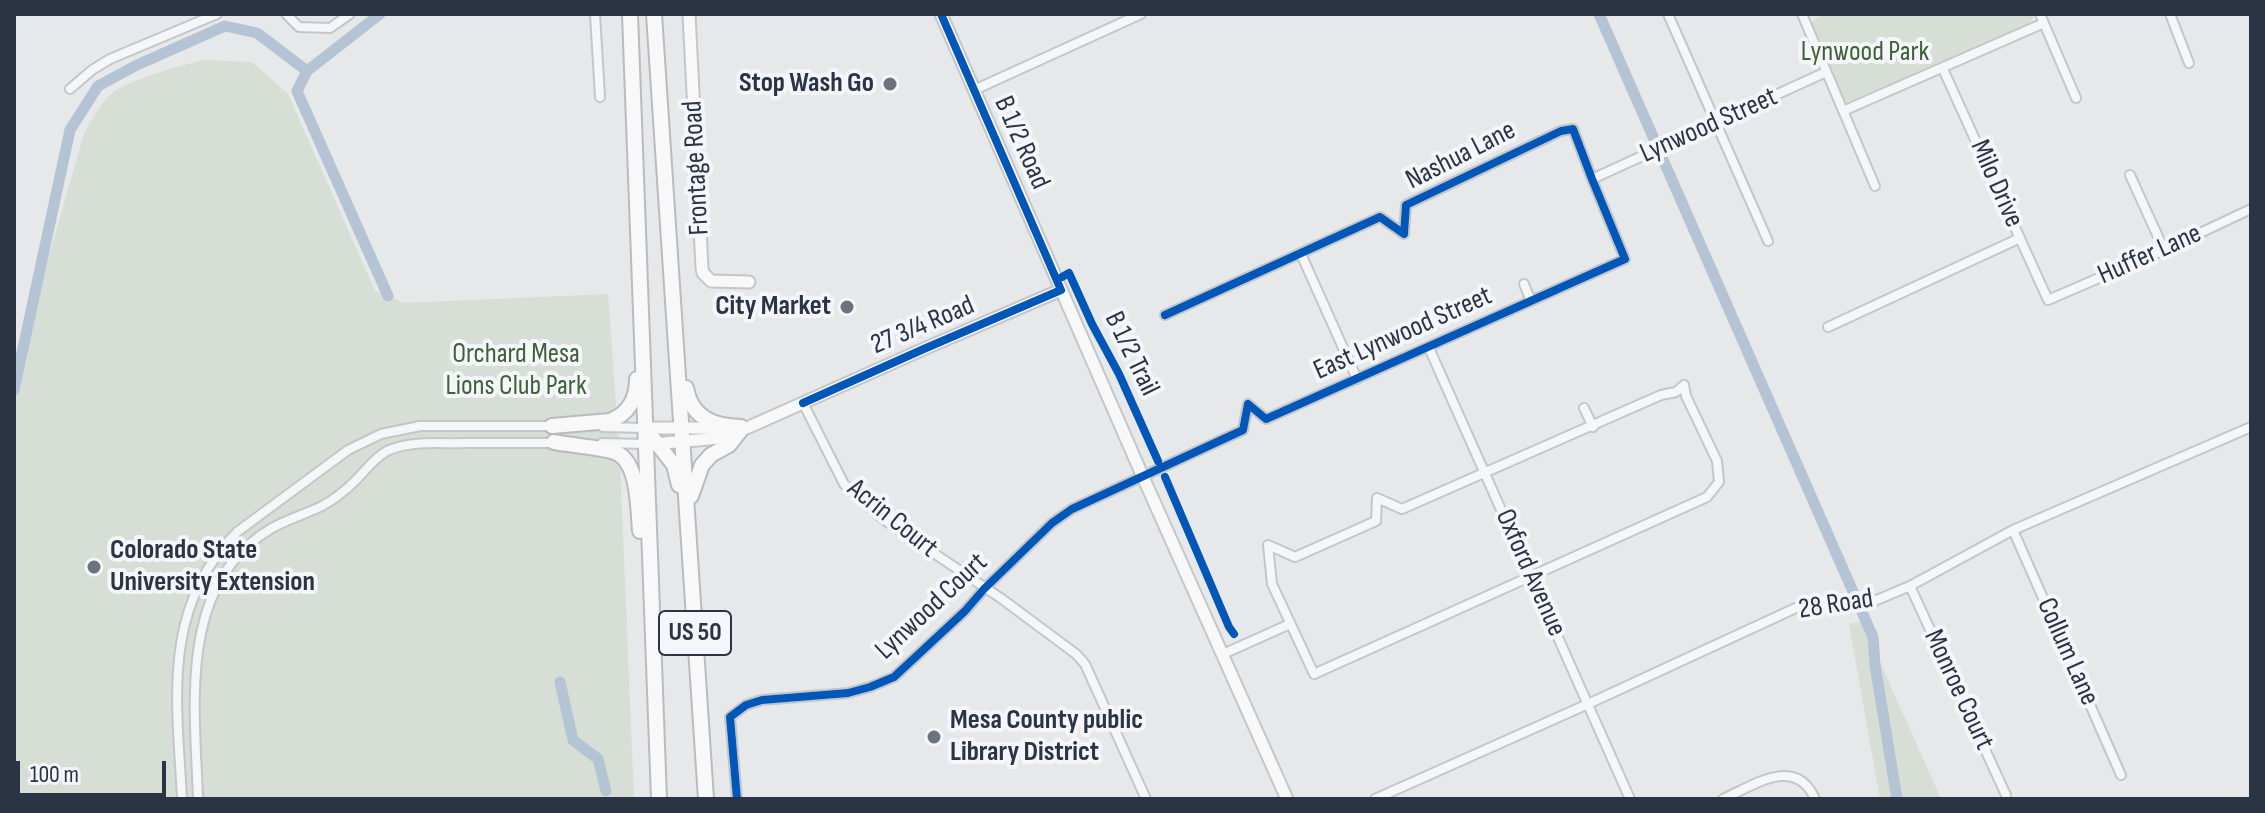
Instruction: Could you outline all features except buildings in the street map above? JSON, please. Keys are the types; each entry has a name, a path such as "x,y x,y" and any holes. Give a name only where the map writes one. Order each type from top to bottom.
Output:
{"highway":[{"name":"US 50","path":"630,14 645,428 652,444 659,799"},
{"name":"US 50","path":"654,14 706,799"},
{"path":"552,426 610,421 624,413 635,397 638,195"},
{"path":"668,220 680,268 689,400 696,412 711,423 746,427"},
{"path":"687,504 702,465 711,455 729,445 746,427"},
{"path":"554,442 617,453 632,471 654,657"},
{"path":"652,444 674,465 687,504"}],"main road":[{"name":"Frontage Road","path":"689,14 703,273 711,281 749,282"},
{"name":"B 1/2 Road","path":"941,14 1142,476 1287,799"},
{"name":"27 3/4 Road","path":"645,428 683,436 720,438 1061,290"},
{"name":"27 3/4 Road","path":"652,444 683,436"}],"street":[{"path":"70,89 110,59 217,14"},
{"path":"286,14 299,27 330,28 350,14"},
{"path":"595,14 600,97"},
{"path":"974,90 1141,14"},
{"path":"1668,14 1768,241"},
{"path":"2170,14 2189,63"},
{"path":"1803,15 1875,186"},
{"path":"1843,111 1943,69 2042,19 2076,98"},
{"name":"Milo Drive","path":"1943,69 2048,300"},
{"name":"Lynwood Street","path":"1592,179 1826,72"},
{"name":"Nashua Lane","path":"1301,254 1380,217 1404,234 1406,205 1561,131 1573,129 1592,179"},
{"path":"2130,175 2164,250"},
{"name":"East Lynwood Street","path":"1142,476 1243,430 1248,404 1266,419 1625,259 1592,179"},
{"name":"Huffer Lane","path":"2048,300 2251,209"},
{"path":"1828,327 2020,238"},
{"path":"1165,315 1301,254 1357,379"},
{"name":"East Lynwood Street","path":"1524,284 1531,301"},
{"name":"Oxford Avenue","path":"1429,348 1630,799"},
{"path":"1684,385 1686,396 1717,461 1719,482 1707,497 1314,674 1272,584 1268,545 1295,557 1376,521 1377,498 1402,509 1486,473 1661,395 1676,392 1684,385"},
{"name":"Acrin Court","path":"803,403 844,484 883,519 1002,599 1085,664 1146,799"},
{"path":"1584,408 1593,427"},
{"path":"182,799 177,686 180,644 196,587 222,547 237,532 348,450 381,434 420,426 645,428"},
{"name":"28 Road","path":"1375,799 1800,606 1837,609 1865,605 1910,586 2013,530 2251,427"},
{"path":"198,799 194,686 202,626 215,589 241,552 272,528 321,507 388,451 414,444 652,444"},
{"name":"Lynwood Court","path":"737,799 730,717 746,705 762,700 848,693 894,677 1052,523 1072,509 1142,476"},
{"name":"Collum Lane","path":"2013,530 2121,775"},
{"name":"Monroe Court","path":"1910,586 2006,795"},
{"path":"1223,654 1290,624"},
{"path":"1723,799 1774,776 1792,775 1809,784 1815,799"}],"green space":[{"name":"Lynwood Park","path":"1823,14 2033,14 2033,19 2028,24 1848,102 1843,99 1812,28 1811,22"},
{"name":"Orchard Mesa Lions Club Park","path":"203,60 252,62 288,94 375,291 404,303 608,294 620,463 634,799 14,799 14,378 83,137 95,115 117,89"},
{"path":"1862,622 1941,799 1880,799 1849,624"}],"waterway":[{"path":"380,14 307,71 297,91 388,296"},
{"path":"1599,14 1873,637 1897,799"},
{"path":"14,390 70,130 98,86 225,26 257,33 307,71"},
{"path":"560,682 573,740 598,759 606,791"}],"cycle path":[{"path":"803,403 1061,290 941,14"},
{"path":"737,799 730,717 746,705 762,700 848,693 894,677 1052,523 1072,509 1243,430 1248,404 1266,419 1625,259 1573,129 1561,131 1406,205 1404,234 1380,217 1165,315"},
{"name":"B 1/2 Trail","path":"1062,277 1069,273 1158,461"},
{"path":"1165,477 1234,634"}],"place":[{"name":"Stop Wash Go","path":"890,84"},
{"name":"City Market","path":"847,307"},
{"name":"Colorado State University Extension","path":"94,567"},
{"name":"Mesa County public Library District","path":"934,737"}]}
